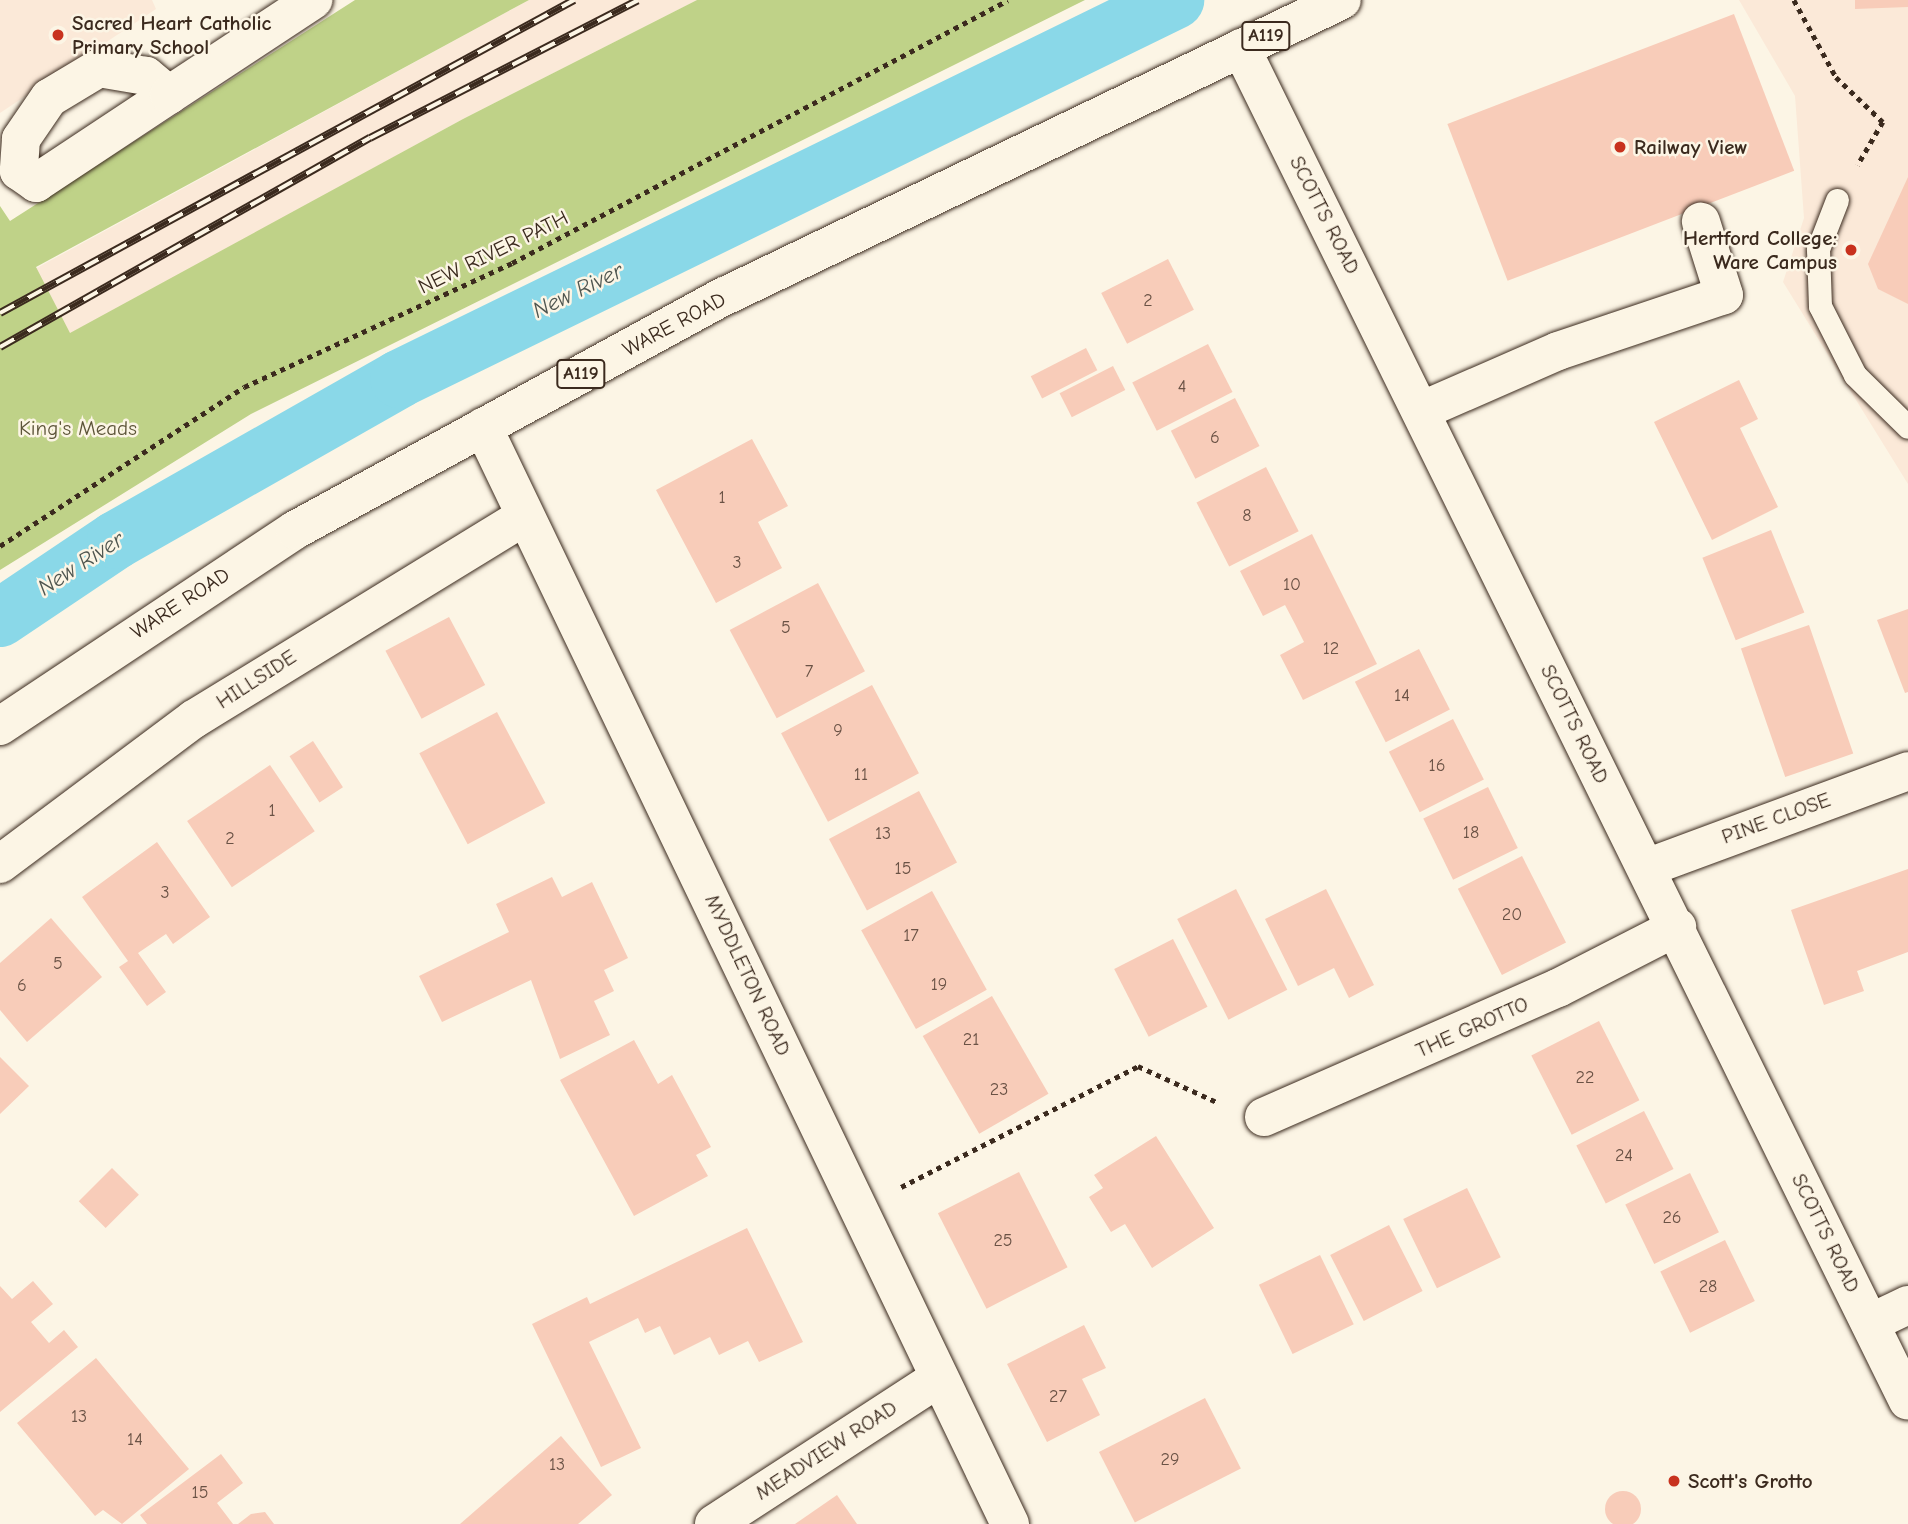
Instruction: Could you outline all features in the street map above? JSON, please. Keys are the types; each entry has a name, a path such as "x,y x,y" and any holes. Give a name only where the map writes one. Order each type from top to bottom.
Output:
{"street":[{"path":"169,95 313,0"},
{"name":"WARE ROAD","path":"0,726 295,530 725,296 1342,0"},
{"name":"SCOTTS ROAD","path":"1241,48 1423,410 1908,1401"},
{"path":"1423,410 1558,351 1724,295 1701,222"},
{"name":"MYDDLETON ROAD","path":"483,427 1010,1524"},
{"name":"HILLSIDE","path":"0,864 194,719 525,516"},
{"name":"PINE CLOSE","path":"1646,868 1908,771"},
{"name":"THE GROTTO","path":"1264,1117 1558,988 1676,927"},
{"path":"1870,1323 1908,1305"},
{"name":"MEADVIEW ROAD","path":"714,1524 939,1378"}],"lane":[{"path":"1837,200 1818,249 1820,306 1855,375 1908,427"}],"path":[{"name":"NEW RIVER PATH","path":"0,546 244,387 512,263 1008,0"},
{"path":"1794,0 1836,77 1883,122 1837,200"},
{"path":"858,1209 1138,1066 1264,1117"}],"shaded area":[{"name":"Sacred Heart Catholic Primary School","path":"0,0 152,0 156,9 0,113"},
{"path":"529,0 697,0 463,119 0,373 0,288"},
{"name":"Hertford College: Ware Campus","path":"1739,0 1908,0 1908,484 1783,282 1804,218 1795,96"}],"green space":[{"name":"King's Meads","path":"355,0 529,0 36,267 70,333 463,119 697,0 1085,0 251,414 0,570 0,206 10,221"}],"building":[{"path":"1855,0 1908,0 1908,7 1855,9"},
{"name":"Railway View","path":"1734,14 1794,171 1508,281 1447,124"},
{"path":"1908,177 1908,304 1878,289 1868,264"},
{"path":"1168,259 1194,310 1127,344 1101,293"},
{"path":"1208,344 1233,392 1157,431 1132,383"},
{"path":"1086,348 1097,370 1042,398 1031,376"},
{"path":"1113,366 1125,390 1072,417 1060,393"},
{"path":"1739,380 1758,419 1740,428 1778,507 1712,540 1654,422"},
{"path":"1235,398 1260,446 1195,479 1171,431"},
{"path":"752,439 788,506 758,522 782,568 716,603 656,490"},
{"path":"1266,467 1299,531 1229,567 1197,502"},
{"path":"1771,530 1804,613 1736,640 1702,558"},
{"path":"1312,534 1377,664 1303,700 1280,655 1304,642 1285,605 1263,616 1240,571"},
{"path":"818,583 865,671 777,718 730,630"},
{"path":"1908,609 1908,692 1905,693 1877,620"},
{"path":"449,617 485,685 422,719 385,651"},
{"path":"1809,625 1853,754 1785,777 1741,648"},
{"path":"1419,649 1450,710 1386,742 1355,682"},
{"path":"872,685 919,773 828,822 781,733"},
{"path":"497,712 545,803 468,844 419,753"},
{"path":"1453,719 1484,780 1420,812 1389,752"},
{"path":"313,741 343,787 319,802 290,756"},
{"path":"270,765 315,831 232,887 187,821"},
{"path":"1488,787 1518,848 1453,880 1423,819"},
{"path":"919,791 957,863 867,910 829,839"},
{"path":"157,842 210,917 173,944 166,934 138,953 166,992 147,1006 119,967 128,961 82,897"},
{"path":"1522,856 1566,942 1502,975 1458,889"},
{"path":"1908,869 1908,952 1857,971 1864,991 1824,1005 1791,910"},
{"path":"552,877 562,897 592,882 628,958 604,970 614,991 594,1001 610,1035 560,1059 531,980 442,1022 419,976 509,932 496,904"},
{"path":"1236,889 1287,990 1228,1020 1177,919"},
{"path":"1326,889 1374,985 1349,998 1334,968 1298,986 1265,919"},
{"path":"932,891 987,990 916,1029 861,930"},
{"path":"51,918 102,977 27,1042 0,1010 0,963"},
{"path":"1173,939 1208,1007 1149,1037 1114,969"},
{"path":"992,996 1048,1094 979,1134 923,1036"},
{"path":"1599,1021 1639,1100 1572,1135 1531,1056"},
{"path":"634,1040 658,1084 672,1075 711,1147 696,1155 708,1176 634,1216 560,1080"},
{"path":"0,1057 29,1086 0,1114"},
{"path":"1644,1111 1674,1169 1606,1203 1576,1146"},
{"path":"1156,1136 1214,1228 1152,1268 1125,1224 1111,1232 1089,1197 1103,1188 1094,1175"},
{"path":"112,1168 139,1195 106,1228 79,1201"},
{"path":"1019,1172 1068,1267 986,1309 938,1213"},
{"path":"1690,1173 1719,1232 1654,1264 1625,1205"},
{"path":"1467,1188 1501,1257 1437,1288 1403,1219"},
{"path":"1389,1225 1423,1291 1364,1321 1330,1255"},
{"path":"747,1228 803,1342 759,1362 748,1341 719,1355 710,1337 674,1355 660,1326 645,1333 638,1318 589,1342 641,1448 601,1467 532,1324 587,1297 590,1304"},
{"path":"1725,1240 1755,1301 1690,1333 1660,1272"},
{"path":"1320,1255 1354,1324 1293,1354 1259,1285"},
{"path":"33,1281 53,1304 31,1322 49,1343 64,1330 78,1347 0,1412 0,1286 12,1299"},
{"path":"1084,1325 1106,1368 1082,1379 1100,1415 1047,1442 1007,1364"},
{"path":"96,1358 189,1469 122,1524 103,1510 95,1516 17,1423"},
{"path":"1205,1398 1241,1468 1135,1522 1099,1452"},
{"path":"561,1436 612,1495 578,1524 460,1524"},
{"path":"221,1454 243,1483 217,1503 233,1524 147,1524 140,1515"},
{"path":"1623,1491 1636,1496 1641,1509 1636,1522 1623,1527 1610,1522 1605,1509 1610,1496"},
{"path":"837,1495 857,1524 795,1524"},
{"path":"265,1512 274,1524 238,1524 251,1514"}],"waterway":[{"name":"New River","path":"0,618 116,540 399,379 1175,0"}],"railway":[{"path":"0,313 574,0"},
{"path":"0,347 370,138 638,0"}],"place":[{"name":"Sacred Heart Catholic Primary School","path":"58,35"},
{"name":"Railway View","path":"1620,147"},
{"name":"Hertford College: Ware Campus","path":"1851,250"},
{"name":"Scott's Grotto","path":"1674,1481"}]}
